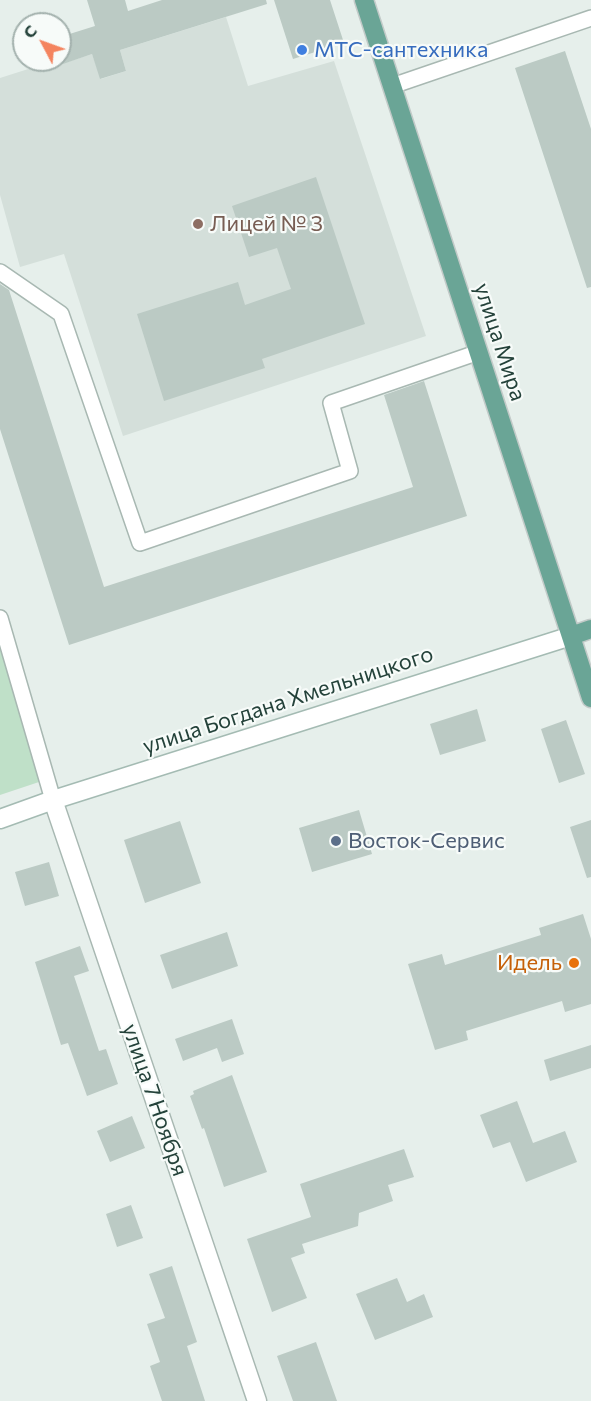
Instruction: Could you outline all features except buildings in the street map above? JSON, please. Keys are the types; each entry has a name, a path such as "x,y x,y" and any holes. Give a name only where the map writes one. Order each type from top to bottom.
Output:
{"main road":[{"name":"улица Мира","path":"364,0 591,698"},
{"name":"улица Богдана Хмельницкого","path":"571,636 591,629"}],"street":[{"name":"улица Богдана Хмельницкого","path":"0,819 53,800 571,636"},
{"name":"улица 7 Ноября","path":"53,800 257,1401"}],"lane":[{"path":"392,86 591,18"},
{"path":"0,272 61,314 140,543 350,471 331,403 478,352"},
{"path":"0,618 53,800"}],"shaded area":[{"name":"Лицей № 3","path":"226,17 248,86 334,61 426,336 123,436 64,254 20,267 0,195 0,78 19,72 72,72 72,61 92,54 101,79 126,71 120,50"}],"green space":[{"path":"0,642 45,780 0,795"}],"place":[{"name":"МТС-сантехника","path":"302,50"},
{"name":"Лицей № 3","path":"198,224"},
{"name":"Восток-Сервис","path":"336,841"},
{"name":"Идель","path":"574,963"}]}
